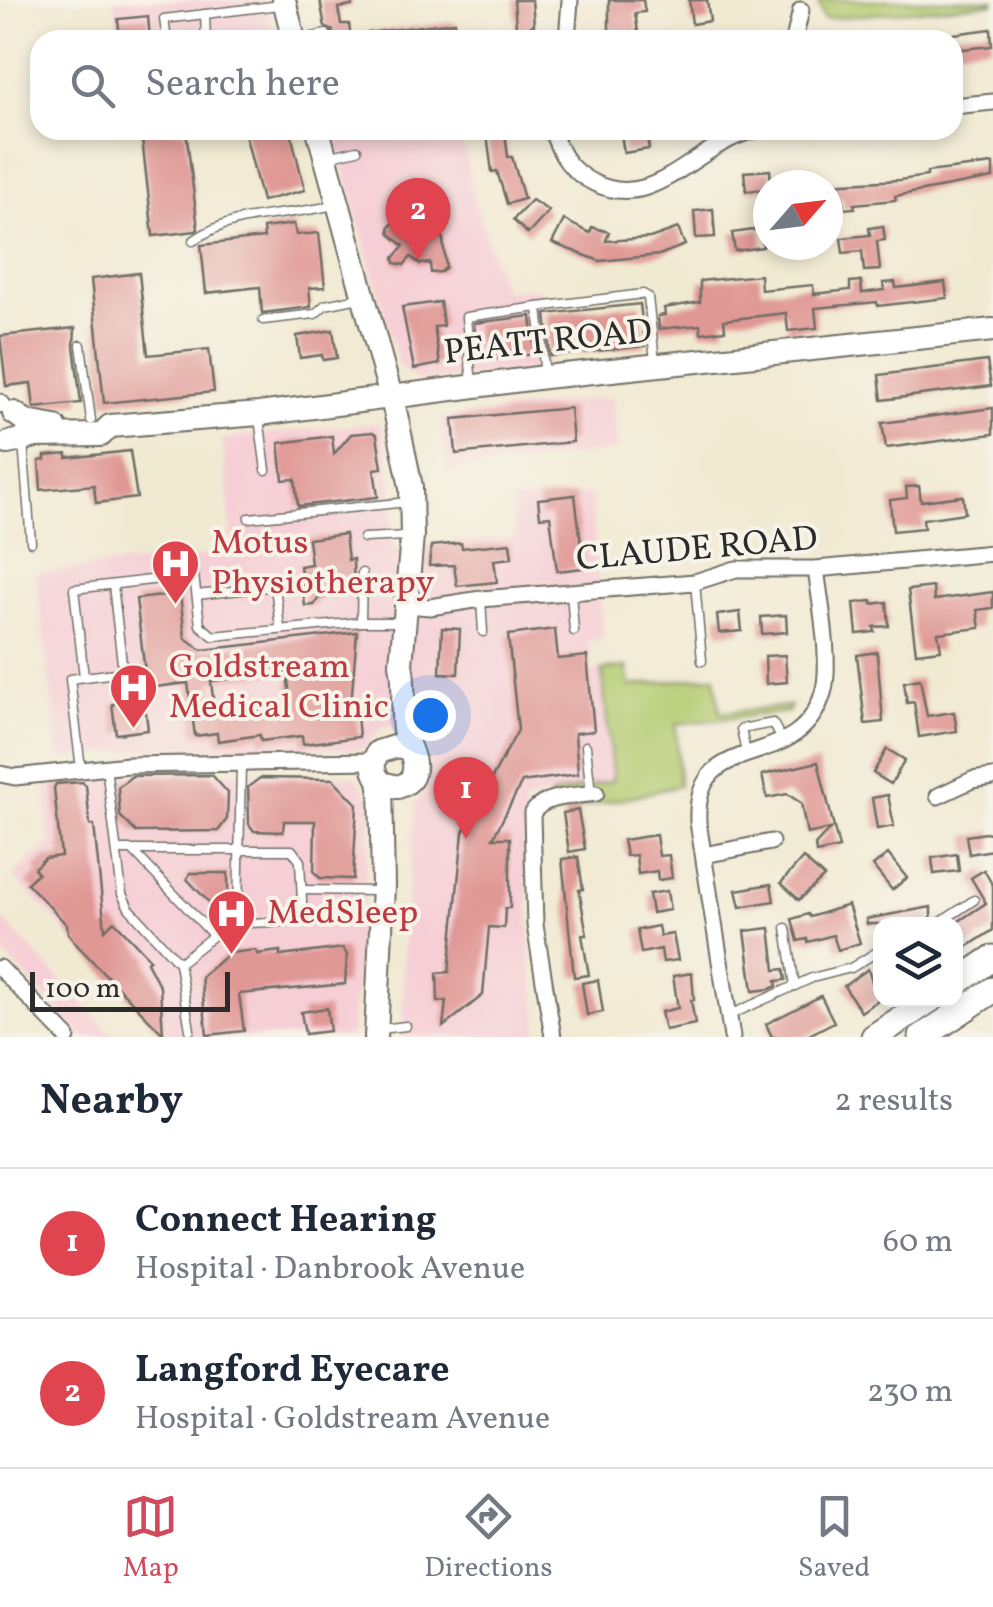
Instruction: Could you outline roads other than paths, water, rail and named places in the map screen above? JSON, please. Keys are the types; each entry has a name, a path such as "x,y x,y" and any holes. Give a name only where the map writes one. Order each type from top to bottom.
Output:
{"main road":[{"path":"963,978 993,958"},
{"path":"922,1037 993,990"},
{"path":"874,1037 920,1007"}],"street":[{"path":"568,30 570,0"},
{"path":"284,2 294,30"},
{"path":"797,30 802,10"},
{"path":"963,105 993,102"},
{"path":"320,140 391,396 412,502 401,664 392,682 399,766 383,888 376,1033"},
{"path":"555,140 574,172 620,193 641,191 658,183 724,140"},
{"name":"PEATT ROAD","path":"4,406 27,422 49,428 259,414 545,377 993,330"},
{"name":"PEATT ROAD","path":"4,406 17,431 10,443"},
{"name":"PEATT ROAD","path":"10,443 101,434 100,423"},
{"name":"CLAUDE ROAD","path":"406,614 481,599 694,582 736,570 816,568 993,553"},
{"path":"732,1037 697,808 714,770 784,743 813,717 825,687 816,568"},
{"path":"0,774 241,764 399,766"},
{"path":"938,796 972,780 993,777"},
{"path":"552,1037 535,925 532,815 535,807 543,803 594,794"},
{"path":"704,855 770,842"},
{"path":"0,968 66,1037"}],"lane":[{"path":"196,0 207,30"},
{"path":"165,30 164,19 284,2"},
{"path":"325,158 357,150"},
{"path":"193,241 212,227 338,204"},
{"path":"472,386 466,317 643,294 648,297 655,366"},
{"path":"262,320 315,314 325,305 364,297"},
{"path":"538,307 545,377"},
{"path":"80,345 100,423"},
{"path":"259,414 266,470"},
{"path":"10,443 31,542"},
{"path":"250,518 412,502"},
{"path":"364,538 412,536"},
{"path":"361,622 362,573"},
{"path":"84,677 74,589 194,575 200,625 214,636 406,614"},
{"path":"694,582 702,662"},
{"path":"80,769 70,679 124,672 113,585"},
{"path":"197,595 275,586 280,628"},
{"path":"571,592 574,631"},
{"path":"481,599 483,632"},
{"path":"739,759 741,729 772,724 784,743"},
{"path":"586,746 594,794"},
{"path":"238,916 241,764"},
{"path":"106,767 122,894 129,908 180,962 190,1030"},
{"path":"117,850 292,850 300,861 303,921"},
{"path":"132,850 212,935"},
{"path":"302,890 383,888"},
{"path":"948,917 974,900"},
{"path":"238,916 247,923 342,922"},
{"path":"180,962 238,916"},
{"path":"786,928 795,986"},
{"path":"727,1016 812,978 851,968 873,954"},
{"path":"376,1033 406,1026"}],"place":[{"name":"Langford Eyecare","path":"418,260"},
{"name":"Motus Physiotherapy","path":"176,606"},
{"name":"Goldstream Medical Clinic","path":"134,730"},
{"name":"Connect Hearing","path":"466,839"},
{"name":"MedSleep","path":"232,956"}]}
